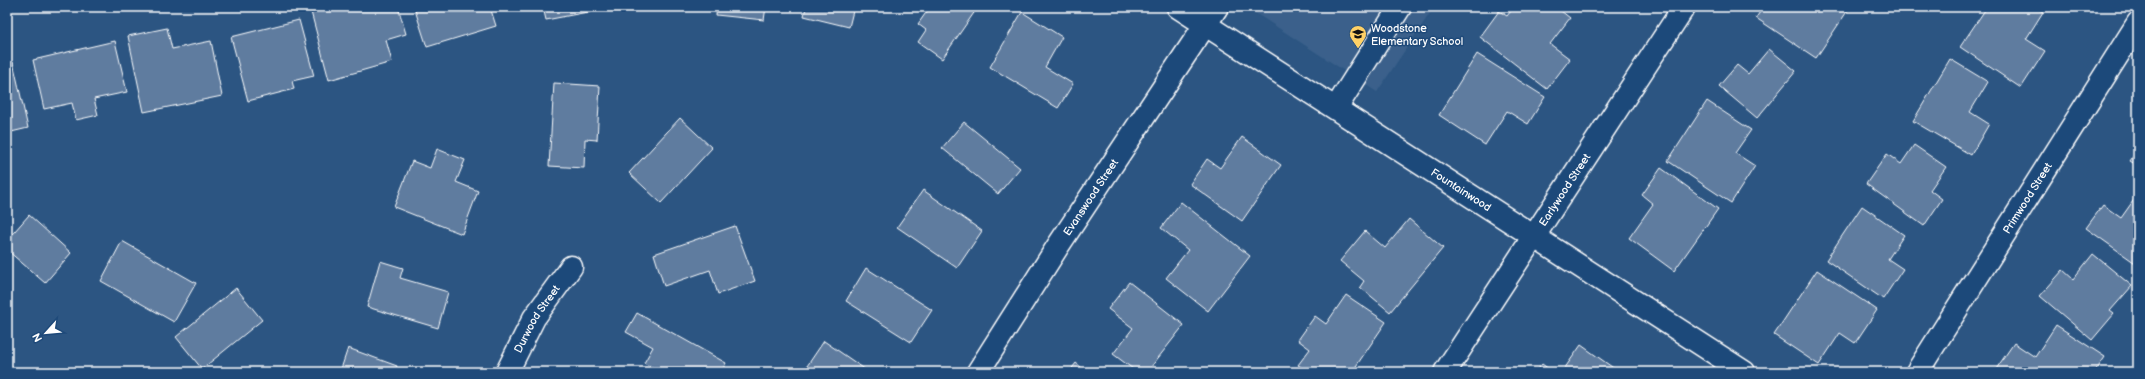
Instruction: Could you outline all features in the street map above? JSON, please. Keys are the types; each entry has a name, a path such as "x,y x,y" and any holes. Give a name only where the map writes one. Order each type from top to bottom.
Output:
{"street":[{"name":"Fountainwood","path":"1178,7 1212,16 1336,108 1744,372"},
{"path":"1336,108 1400,7"},
{"name":"Earlywood Street","path":"1445,372 1684,7"},
{"name":"Evanswood Street","path":"978,372 1058,246 1212,16"},
{"name":"Primwood Street","path":"1917,372 2138,23"},
{"name":"Durwood Street","path":"507,372 534,318 571,268"}],"shaded area":[{"name":"Woodstone Elementary School","path":"1246,7 1434,7 1377,92"}],"building":[{"path":"398,7 406,34 386,40 392,62 329,80 310,8"},
{"path":"414,7 490,7 496,26 427,47"},
{"path":"543,7 592,7 593,11 546,20"},
{"path":"626,7 679,7 626,11"},
{"path":"717,7 766,7 764,20 716,15"},
{"path":"806,7 854,7 849,27 804,16"},
{"path":"930,7 978,7 942,59 918,42 926,30 918,24"},
{"path":"1514,7 1556,7 1570,18 1550,44 1570,59 1547,89 1480,37 1499,11 1507,16"},
{"path":"1763,7 1850,7 1816,58 1756,18"},
{"path":"1987,7 2035,7 2043,12 2026,39 2045,51 2021,88 1960,47"},
{"path":"1022,12 1062,37 1045,67 1073,84 1058,108 990,67"},
{"path":"299,20 314,76 292,81 294,89 248,101 231,37"},
{"path":"167,28 172,49 211,41 222,96 144,112 128,36"},
{"path":"115,41 127,92 94,99 98,115 76,120 72,103 44,109 33,60"},
{"path":"1769,49 1796,71 1757,118 1719,86 1737,65 1748,74"},
{"path":"1477,54 1545,97 1528,124 1507,111 1485,145 1439,115"},
{"path":"1950,59 1988,82 1970,112 1989,124 1971,155 1913,121"},
{"path":"13,62 28,128 7,133 7,64"},
{"path":"554,83 600,86 597,140 585,139 584,168 549,166"},
{"path":"1707,101 1751,130 1735,153 1755,166 1731,203 1668,161"},
{"path":"680,118 712,148 661,203 629,173"},
{"path":"964,122 1020,168 998,194 942,148"},
{"path":"1242,137 1281,165 1242,221 1190,184 1207,159 1220,168"},
{"path":"1914,145 1946,167 1930,190 1942,199 1924,226 1866,184 1887,154 1901,164"},
{"path":"437,149 465,160 456,182 478,191 462,234 394,207 412,161 430,168"},
{"path":"2138,149 2138,166 2130,161"},
{"path":"1661,168 1718,209 1674,271 1629,238 1653,204 1642,195"},
{"path":"923,190 982,231 957,268 897,227"},
{"path":"2138,194 2138,265 2086,228 2103,205 2121,218"},
{"path":"1181,202 1250,256 1208,311 1166,278 1188,250 1161,228"},
{"path":"1862,206 1904,235 1888,259 1903,269 1883,299 1826,260"},
{"path":"29,215 71,253 45,283 7,250 7,240"},
{"path":"1409,219 1443,248 1390,312 1360,287 1364,281 1340,261 1365,231 1385,248"},
{"path":"735,226 755,281 718,294 710,270 664,286 654,254"},
{"path":"122,241 196,283 174,322 101,281"},
{"path":"2093,254 2132,286 2110,311 2114,314 2092,340 2040,296 2063,270 2073,279"},
{"path":"380,261 403,268 400,278 448,292 438,328 367,307"},
{"path":"866,268 932,310 911,342 846,301"},
{"path":"1817,270 1877,310 1855,343 1840,333 1819,365 1774,335"},
{"path":"1129,282 1184,325 1147,372 1137,372 1113,354 1133,328 1108,309"},
{"path":"236,288 262,320 202,369 176,337"},
{"path":"1346,295 1386,322 1352,372 1308,372 1298,365 1310,349 1298,340 1315,316 1326,324"},
{"path":"637,313 726,363 721,372 660,372 644,363 653,347 626,332"},
{"path":"2056,325 2105,357 2095,372 1994,372 2014,343 2035,357"},
{"path":"824,341 869,372 803,372"},
{"path":"1581,345 1619,372 1562,372"},
{"path":"348,348 397,366 395,372 340,372"},
{"path":"1076,363 1087,372 1069,372"},
{"path":"1542,364 1553,372 1536,372"}],"place":[{"name":"Woodstone Elementary School","path":"1358,49"}]}
